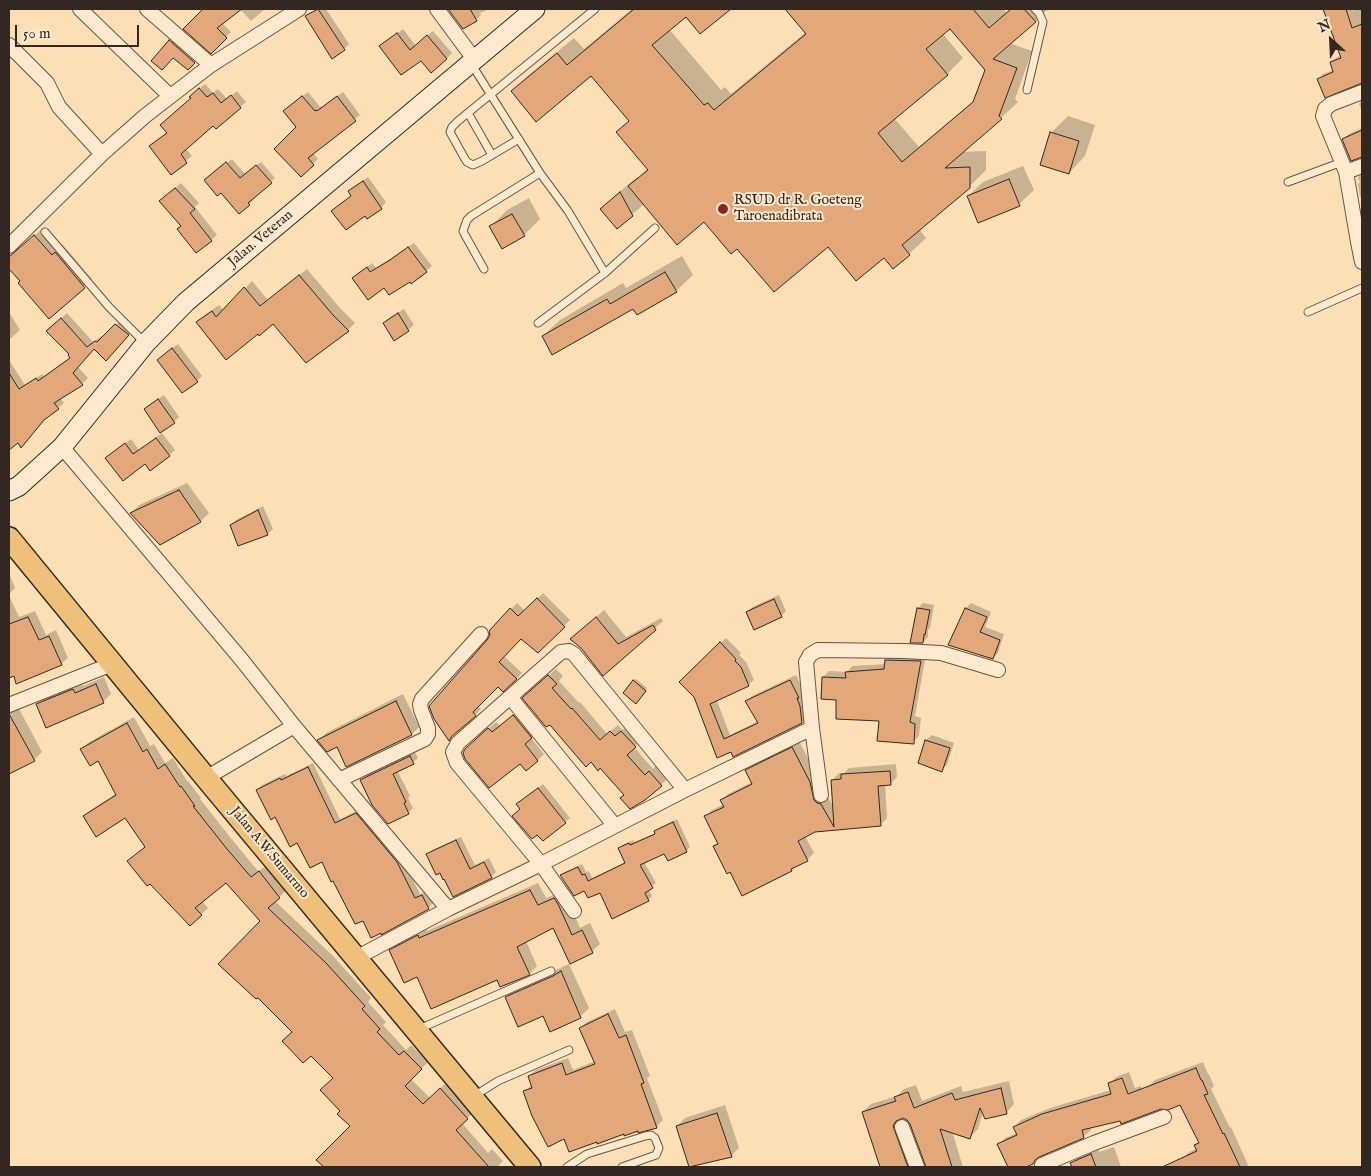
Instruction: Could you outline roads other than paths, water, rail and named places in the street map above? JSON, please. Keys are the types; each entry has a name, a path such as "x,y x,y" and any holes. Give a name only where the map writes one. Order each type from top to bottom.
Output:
{"main road":[{"name":"Jalan A.W.Sumarmo","path":"9,538 530,1167"}],"street":[{"path":"80,9 170,96"},
{"path":"147,9 211,65"},
{"path":"9,246 102,154 145,116 211,65 299,9"},
{"path":"437,9 472,61"},
{"name":"Jalan. Veteran","path":"9,491 19,486 62,446 146,343 186,302 536,9"},
{"path":"9,45 48,83 59,107 102,154"},
{"path":"1362,92 1331,104 1325,109 1323,116 1344,167 1360,242 1362,262"},
{"path":"1344,167 1362,166"},
{"path":"62,446 242,659 294,726 448,910"},
{"path":"339,780 425,739 428,734 428,728 421,710 420,704 422,699 481,634"},
{"path":"821,795 806,662 810,655 818,650 941,653 998,670"},
{"path":"574,911 541,864 457,763 453,752 458,743 557,654 569,651 574,654 685,790"},
{"path":"9,705 112,664"},
{"path":"510,697 615,826"},
{"path":"206,778 294,726"},
{"path":"356,958 685,790 812,728"},
{"path":"1040,1167 1094,1143 1164,1117"},
{"path":"902,1127 917,1167"}],"lane":[{"path":"519,139 473,165 467,162 450,132 452,127 468,113 595,9"},
{"path":"1027,90 1043,22 1040,13 1035,9"},
{"path":"472,61 540,173 568,210 605,273"},
{"path":"468,113 492,155"},
{"path":"1288,182 1344,167"},
{"path":"484,269 463,230 467,220 540,173"},
{"path":"538,323 605,273 655,228"},
{"path":"45,232 109,307 146,343"},
{"path":"1308,312 1362,288"},
{"path":"416,1030 551,971"},
{"path":"472,1098 498,1081 569,1050"},
{"path":"572,1166 587,1154 645,1136 651,1135 655,1138 659,1148 656,1154 622,1167"}],"place":[{"name":"RSUD dr R. Goeteng Taroenadibrata","path":"723,209"}]}
